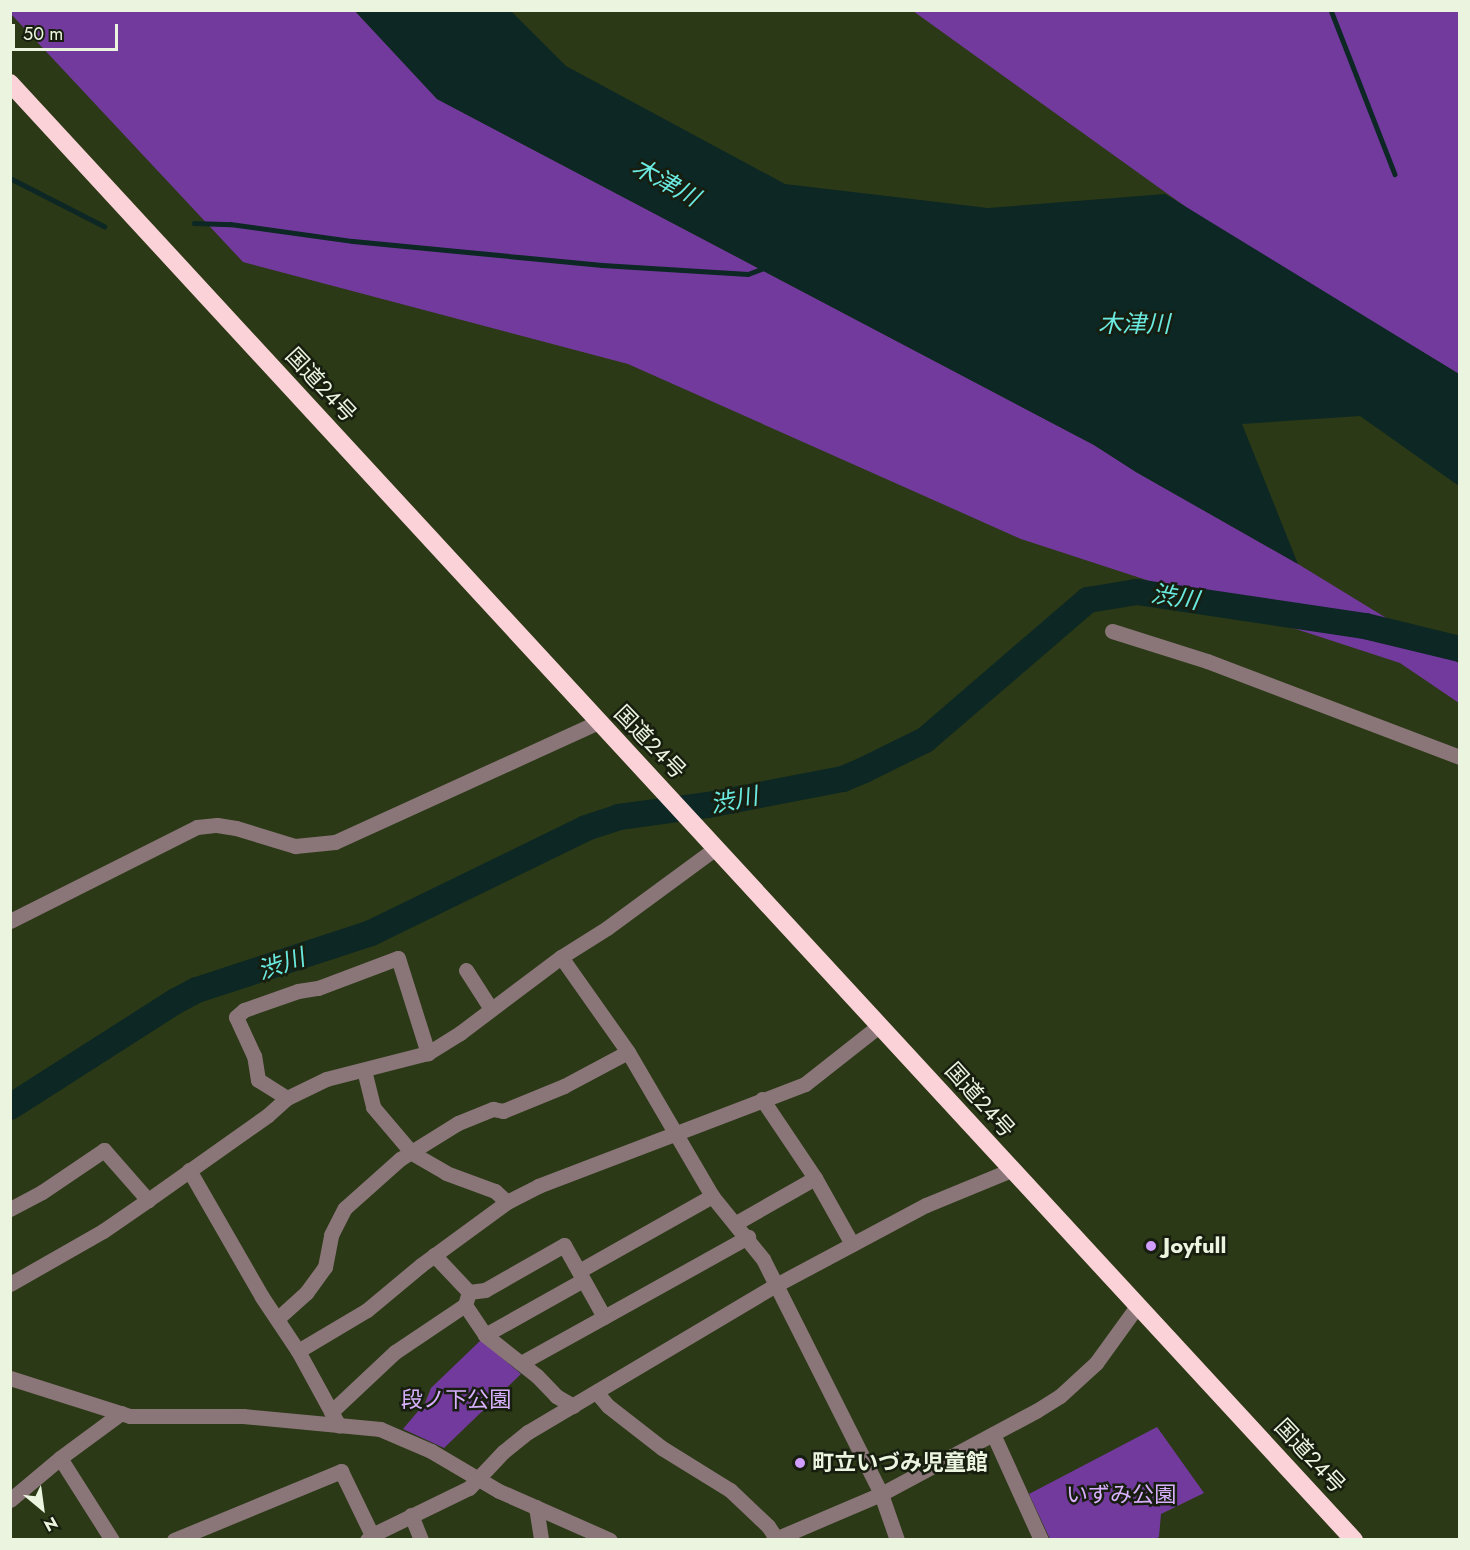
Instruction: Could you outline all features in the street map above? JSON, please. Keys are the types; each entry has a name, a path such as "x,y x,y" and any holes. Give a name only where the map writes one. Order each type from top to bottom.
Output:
{"highway":[{"name":"国道24号","path":"10,83 1354,1539"}],"street":[{"path":"1112,631 1207,661 1460,757"},
{"path":"10,921 197,827 217,825 236,828 295,846 335,842 598,722"},
{"path":"10,1284 103,1231 268,1115 287,1098 326,1079 428,1053 561,957 607,928 716,848"},
{"path":"561,957 628,1052 712,1196 748,1237 776,1285 881,1494 897,1539"},
{"path":"287,1098 258,1080 254,1056 236,1017 244,1010 298,991 318,988 398,958 428,1053"},
{"path":"466,970 491,1009"},
{"path":"298,1351 367,1310 434,1256 507,1202 538,1186 805,1084 880,1025"},
{"path":"277,1319 306,1293 325,1267 331,1235 345,1208 400,1159 412,1153 428,1139 458,1123 493,1109 503,1110 564,1086 628,1052"},
{"path":"364,1070 373,1107 412,1153 446,1173 495,1191 507,1202"},
{"path":"762,1099 815,1179 852,1244"},
{"path":"10,1209 42,1192 104,1150 148,1200"},
{"path":"189,1170 298,1351 339,1426"},
{"path":"174,1539 341,1471 369,1537 469,1488 503,1452 528,1432 776,1285 926,1205 1011,1170"},
{"path":"736,1223 815,1179"},
{"path":"485,1335 712,1196"},
{"path":"521,1363 748,1237"},
{"path":"331,1412 395,1352 467,1299 564,1245 604,1317"},
{"path":"434,1256 467,1299 485,1335 521,1363 556,1396 573,1406"},
{"path":"597,1393 608,1406 662,1448 730,1490 768,1526 774,1539 881,1494 1060,1396 1096,1363 1138,1305"},
{"path":"10,1378 121,1413 148,1417 243,1416 380,1430 431,1451 478,1479 610,1539"},
{"path":"10,1500 60,1458 121,1413"},
{"path":"993,1434 1041,1539"},
{"path":"60,1458 112,1539"},
{"path":"536,1507 541,1539"},
{"path":"411,1515 421,1539"}],"green space":[{"path":"11,10 355,11 437,99 1094,445 1136,472 1298,564 1455,660 1459,664 1459,703 1400,663 1021,539 628,364 243,262 11,14"},
{"path":"913,11 1459,11 1459,374 1204,220"},
{"name":"段ノ下公園","path":"481,1340 521,1374 444,1448 403,1429 425,1403 431,1388"},
{"name":"いずみ公園","path":"1157,1427 1204,1493 1161,1514 1159,1537 1155,1539 1050,1539 1029,1494"}],"water":[{"name":"木津川","path":"355,11 511,11 566,66 785,184 988,208 1165,194 1459,374 1459,486 1360,416 1242,424 1298,564 1136,472 1094,445 437,99"}],"waterway":[{"path":"1331,10 1395,174"},
{"path":"10,178 104,226"},
{"path":"194,223 230,224 353,241 602,265 748,274 764,268"},
{"name":"渋川","path":"10,1107 176,1001 197,990 371,933 586,828 619,817 708,805 843,779 864,770 925,740 1088,600 1137,592 1365,626 1460,649"}],"place":[{"name":"Joyfull","path":"1151,1246"},
{"name":"町立いづみ児童館","path":"800,1463"}]}
